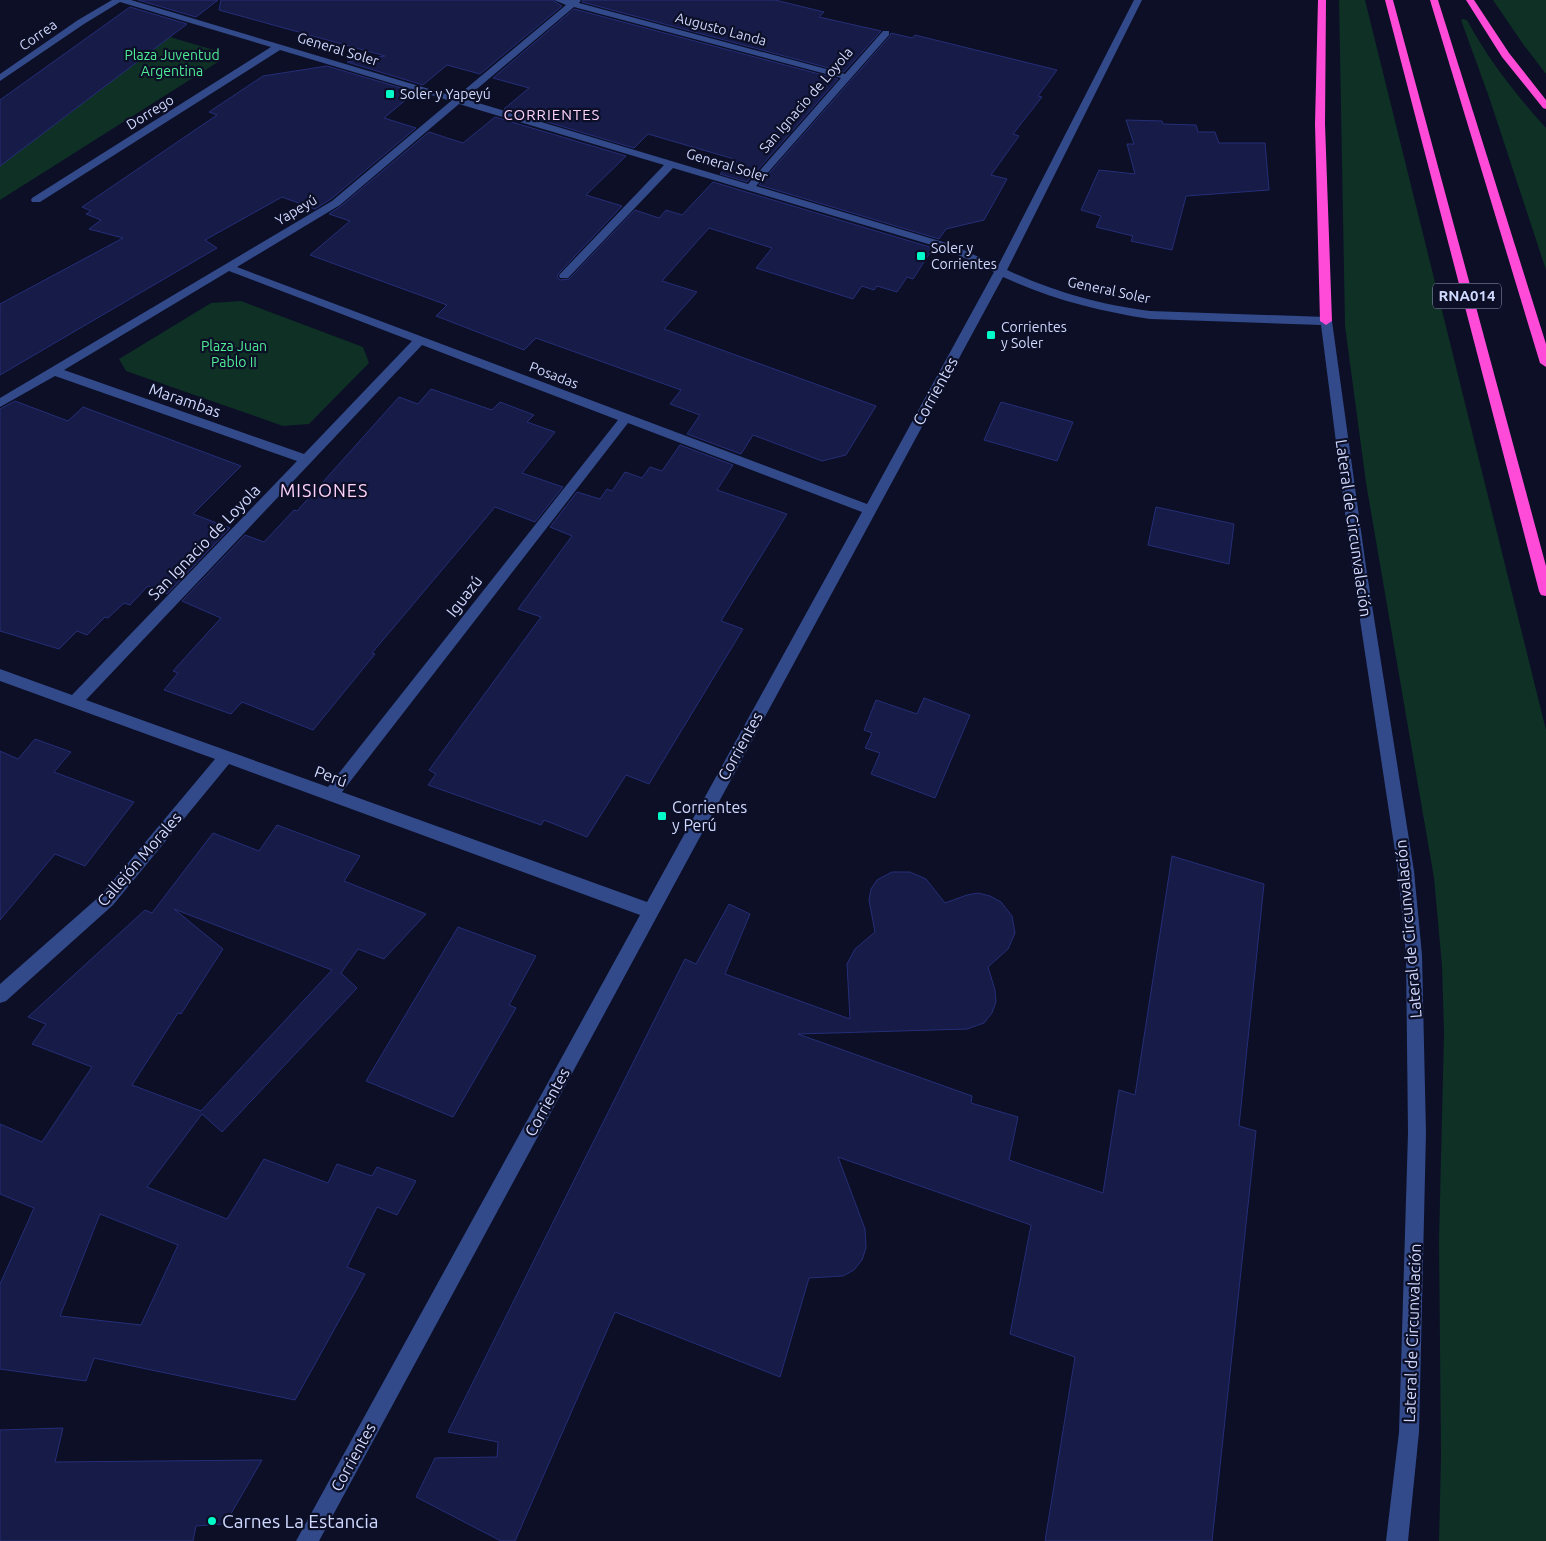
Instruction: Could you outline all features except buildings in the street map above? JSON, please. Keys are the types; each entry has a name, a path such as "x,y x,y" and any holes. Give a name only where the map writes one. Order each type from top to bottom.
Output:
{"highway":[{"path":"1322,0 1320,124 1326,321"},
{"name":"RNA014","path":"1389,0 1546,591"},
{"name":"RNA014","path":"1434,0 1546,363"},
{"path":"1470,0 1521,76 1546,106"}],"street":[{"name":"Correa","path":"0,78 81,22 118,0"},
{"name":"General Soler","path":"122,0 949,247 1057,295 1129,312 1170,316 1326,321"},
{"name":"Augusto Landa","path":"558,0 574,2 847,77"},
{"name":"Corrientes","path":"307,1541 1001,270 1138,0"},
{"name":"Yapeyú","path":"0,403 336,203 574,2"},
{"name":"San Ignacio de Loyola","path":"750,187 886,33"},
{"name":"Dorrego","path":"36,200 278,46"},
{"path":"564,276 671,164"},
{"name":"Posadas","path":"228,267 869,510"},
{"name":"Lateral de Circunvalación","path":"1326,321 1355,539 1406,871 1414,956 1417,1133 1409,1432 1397,1541"},
{"name":"San Ignacio de Loyola","path":"75,702 420,340"},
{"name":"Marambas","path":"53,371 306,459"},
{"name":"Iguazú","path":"331,795 626,418"},
{"name":"Perú","path":"0,675 651,911"},
{"name":"Callejón Morales","path":"0,994 107,900 226,756"}],"green space":[{"path":"1339,0 1365,0 1546,730 1546,1541 1439,1541 1441,1456 1439,1240 1444,1033 1442,966 1434,878 1366,483 1345,326"},
{"path":"1493,0 1546,0 1546,74 1523,44"},
{"path":"1461,20 1467,20 1503,76 1546,128 1546,270 1489,97"},
{"name":"Plaza Juventud Argentina","path":"170,37 214,50 218,62 0,200 0,165"},
{"name":"Plaza Juan Pablo II","path":"241,301 363,347 369,363 309,424 283,426 126,371 119,359 211,303"}],"place":[{"name":"Soler y Yapeyú","path":"390,94"},
{"name":"Soler y Corrientes","path":"921,256"},
{"name":"Corrientes y Soler","path":"991,335"},
{"name":"Corrientes y Perú","path":"662,816"},
{"name":"Carnes La Estancia","path":"212,1521"}],"district":[{"name":"CORRIENTES","path":"552,115"},
{"name":"MISIONES","path":"324,491"}]}
